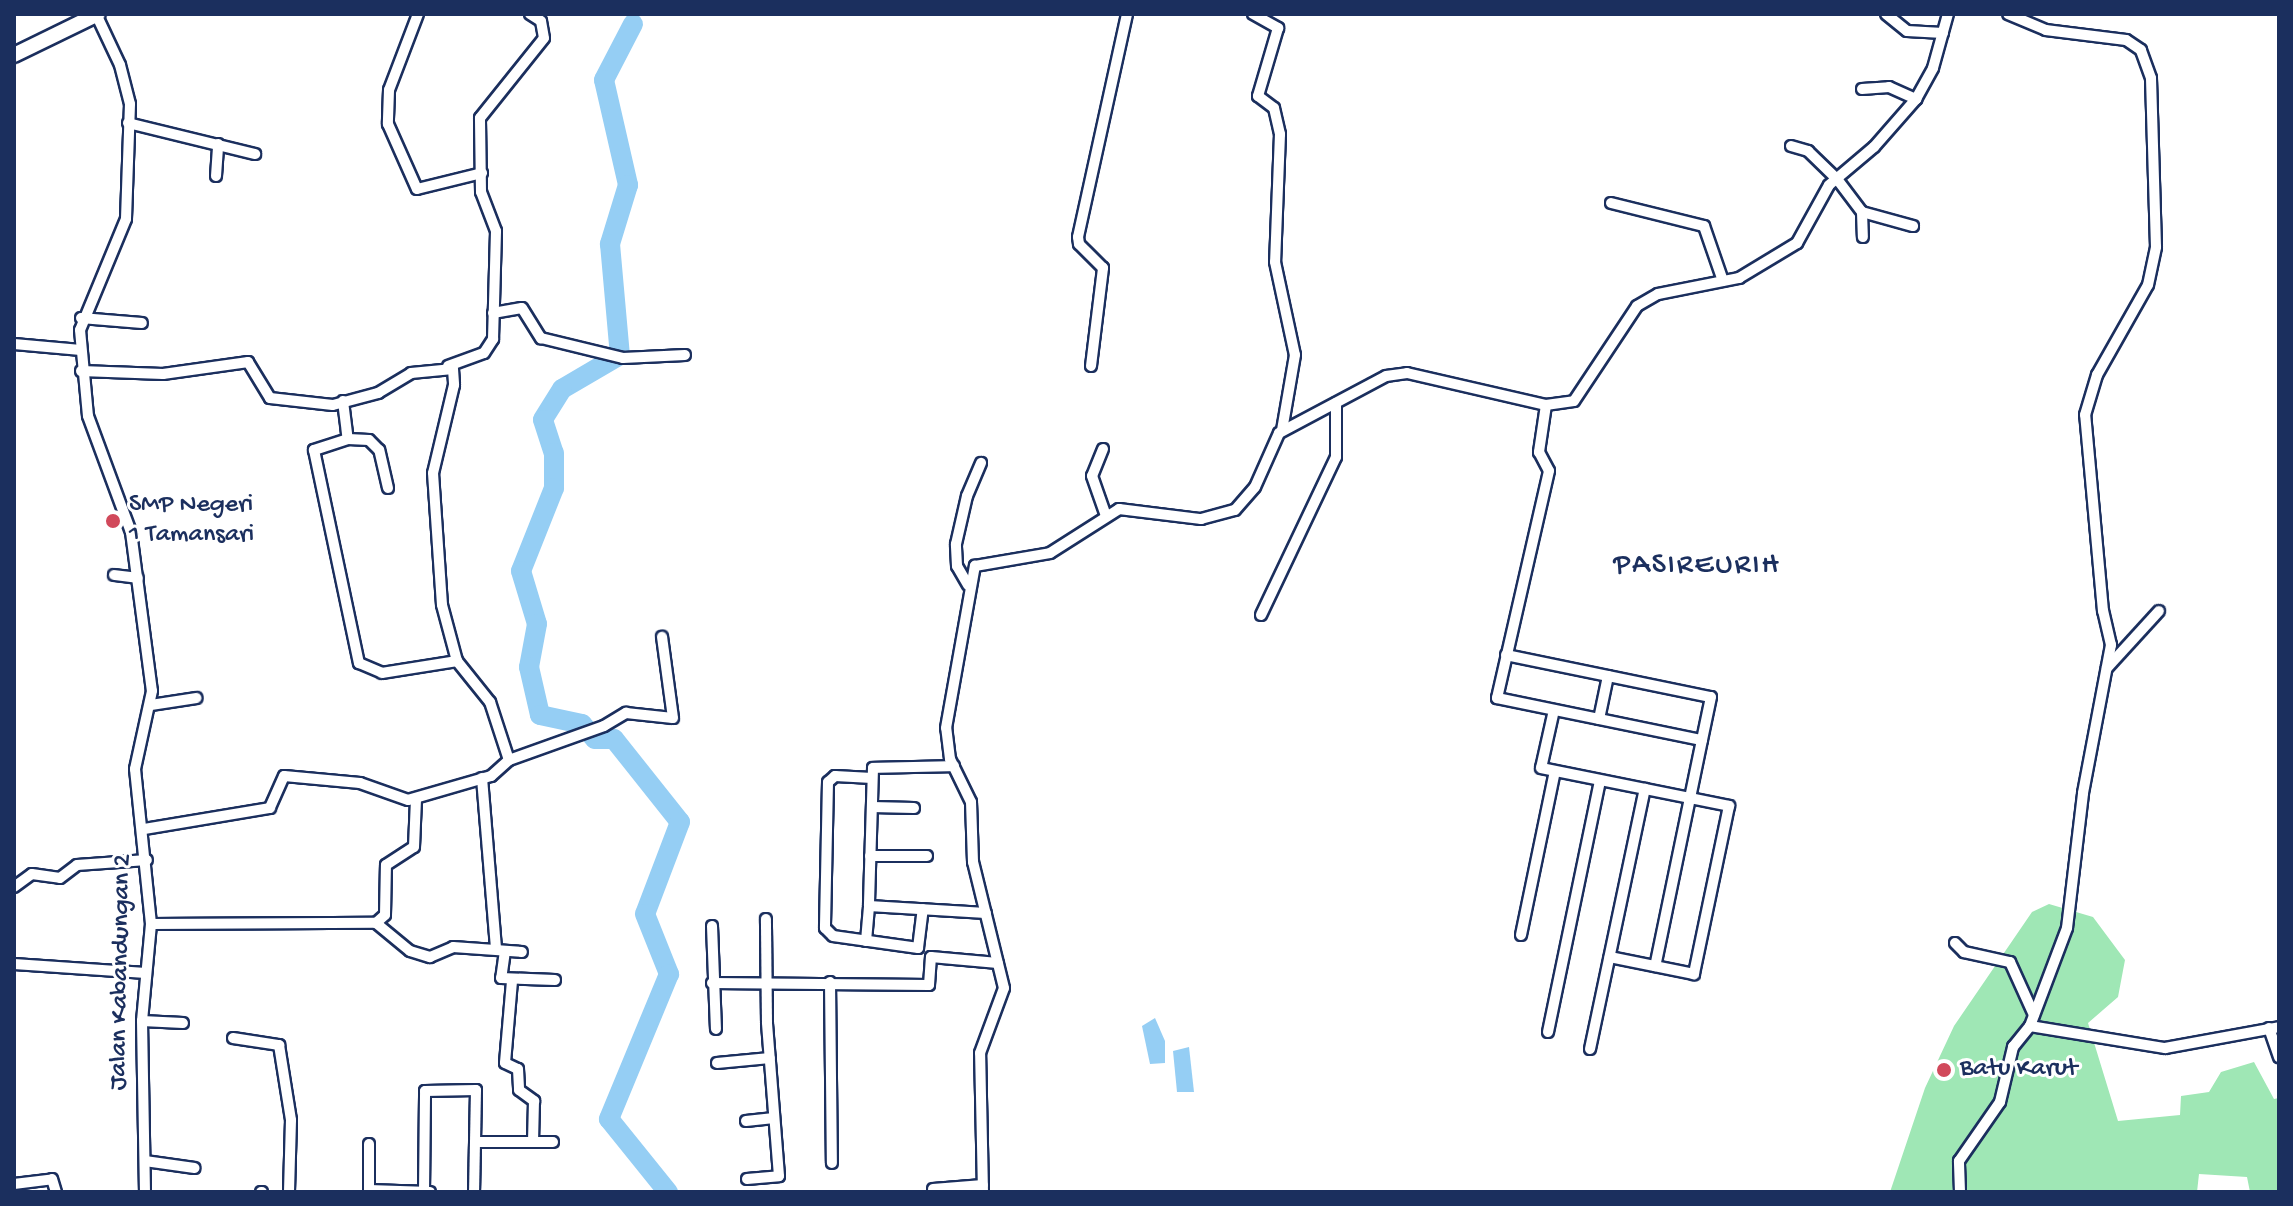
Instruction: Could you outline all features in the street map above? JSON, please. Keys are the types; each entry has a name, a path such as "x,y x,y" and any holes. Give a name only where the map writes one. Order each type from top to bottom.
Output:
{"main road":[{"path":"14,55 97,14"}],"street":[{"name":"Jalan Kabandungan 2","path":"97,14 127,86 126,219 81,318 81,371 88,416 131,532 151,705 135,751 145,829 151,924 142,1021 145,1192"},
{"path":"418,14 389,90 388,124 417,189 482,173"},
{"path":"81,371 163,374 248,362 270,398 333,405 378,393 411,373 448,366 488,350 493,313 496,231 482,198 481,114 545,34 541,21 530,14"},
{"path":"1091,366 1103,268 1078,237 1127,14"},
{"path":"933,1189 983,1188 980,1053 1002,1001 998,963 970,844 971,802 954,766 947,711 968,585 979,563 1043,556 1106,516 1131,508 1201,519 1235,510 1255,487 1282,430 1295,355 1275,262 1280,134 1274,108 1258,96 1278,28 1253,14"},
{"path":"1886,14 1907,31 1943,33"},
{"path":"1282,430 1378,379 1407,373 1546,405 1574,401 1584,393 1637,306 1658,294 1723,281 1786,253 1837,179 1916,99 1948,14"},
{"path":"1960,1192 1959,1161 2000,1102 2013,1047 2032,1021 2067,928 2083,793 2107,668 2110,635 2102,601 2085,415 2091,387 2142,298 2155,260 2151,78 2141,50 2126,40 2046,30 2008,14"},
{"path":"1862,89 1889,87 1916,99"},
{"path":"128,123 255,154"},
{"path":"216,176 218,144"},
{"path":"1791,146 1808,151 1837,179 1862,212 1863,237"},
{"path":"1611,203 1704,226 1723,281"},
{"path":"1862,212 1913,226"},
{"path":"493,313 522,308 541,338 619,356 685,355"},
{"path":"81,318 142,323"},
{"path":"14,344 81,350"},
{"path":"448,366 454,385 433,473 442,605 457,661 490,702 509,760"},
{"path":"343,401 348,439"},
{"path":"1261,615 1336,457 1336,403"},
{"path":"1546,405 1539,452 1549,471 1497,698 1702,740"},
{"path":"388,488 375,443 348,439 320,447 313,457 329,506 341,591 359,663 382,673 457,661"},
{"path":"1103,449 1092,476 1106,516"},
{"path":"968,585 957,566 956,544 962,510 981,463"},
{"path":"114,575 138,578"},
{"path":"2107,668 2159,611"},
{"path":"145,829 270,808 284,776 360,783 416,799 482,778 509,760 596,729 626,713 673,718 662,637"},
{"path":"1506,655 1711,697 1655,966"},
{"path":"1599,719 1608,676"},
{"path":"151,705 196,698"},
{"path":"1554,710 1541,768 1729,806 1694,974 1610,957"},
{"path":"866,941 875,766 954,766"},
{"path":"1521,935 1555,771"},
{"path":"482,778 501,978 512,981 555,980"},
{"path":"872,778 830,778 825,928 833,936 918,948 923,909"},
{"path":"1548,1032 1600,780"},
{"path":"1590,1049 1645,789"},
{"path":"376,923 385,915 386,865 414,847 416,799"},
{"path":"872,807 914,808"},
{"path":"870,856 927,856"},
{"path":"14,887 32,874 56,879 77,865 147,860"},
{"path":"869,906 986,913"},
{"path":"747,1179 779,1176 770,1058 766,919"},
{"path":"151,924 376,923 410,951 430,957 453,947 522,952"},
{"path":"712,926 716,1029"},
{"path":"1955,943 1964,952 2010,962 2032,1021"},
{"path":"712,983 767,981 929,985 931,957 998,963"},
{"path":"14,964 146,973"},
{"path":"512,981 505,1063 518,1069 519,1090 534,1101 533,1141"},
{"path":"830,982 832,1163"},
{"path":"142,1021 183,1023"},
{"path":"2032,1021 2165,1048 2274,1027 2279,1057"},
{"path":"233,1038 279,1045 291,1120 289,1192"},
{"path":"717,1063 770,1058"},
{"path":"369,1144 369,1191 427,1192 425,1091 476,1090 474,1192"},
{"path":"746,1121 774,1118"},
{"path":"475,1142 553,1142"},
{"path":"145,1161 195,1168"},
{"path":"14,1184 52,1179 56,1192"}],"green space":[{"path":"2049,904 2093,917 2125,960 2118,997 2088,1023 2118,1121 2180,1115 2181,1096 2209,1092 2221,1072 2254,1062 2274,1099 2279,1098 2279,1192 2250,1192 2247,1177 2199,1174 2197,1192 1890,1192 1925,1088 1954,1026 2032,912"}],"water":[{"path":"1155,1018 1165,1041 1165,1063 1150,1064 1142,1026"},
{"path":"1189,1047 1194,1092 1177,1092 1173,1051"}],"waterway":[{"path":"633,24 604,80 628,185 610,244 620,355 562,389 543,420 554,453 554,488 521,571 537,624 529,667 540,715 582,724 595,739 614,739 680,822 645,914 669,974 609,1119 668,1192"}],"place":[{"name":"SMP Negeri 1 Tamansari","path":"113,521"},
{"name":"Batu Karut","path":"1944,1070"}],"district":[{"name":"PASIREURIH","path":"1697,567"}]}
